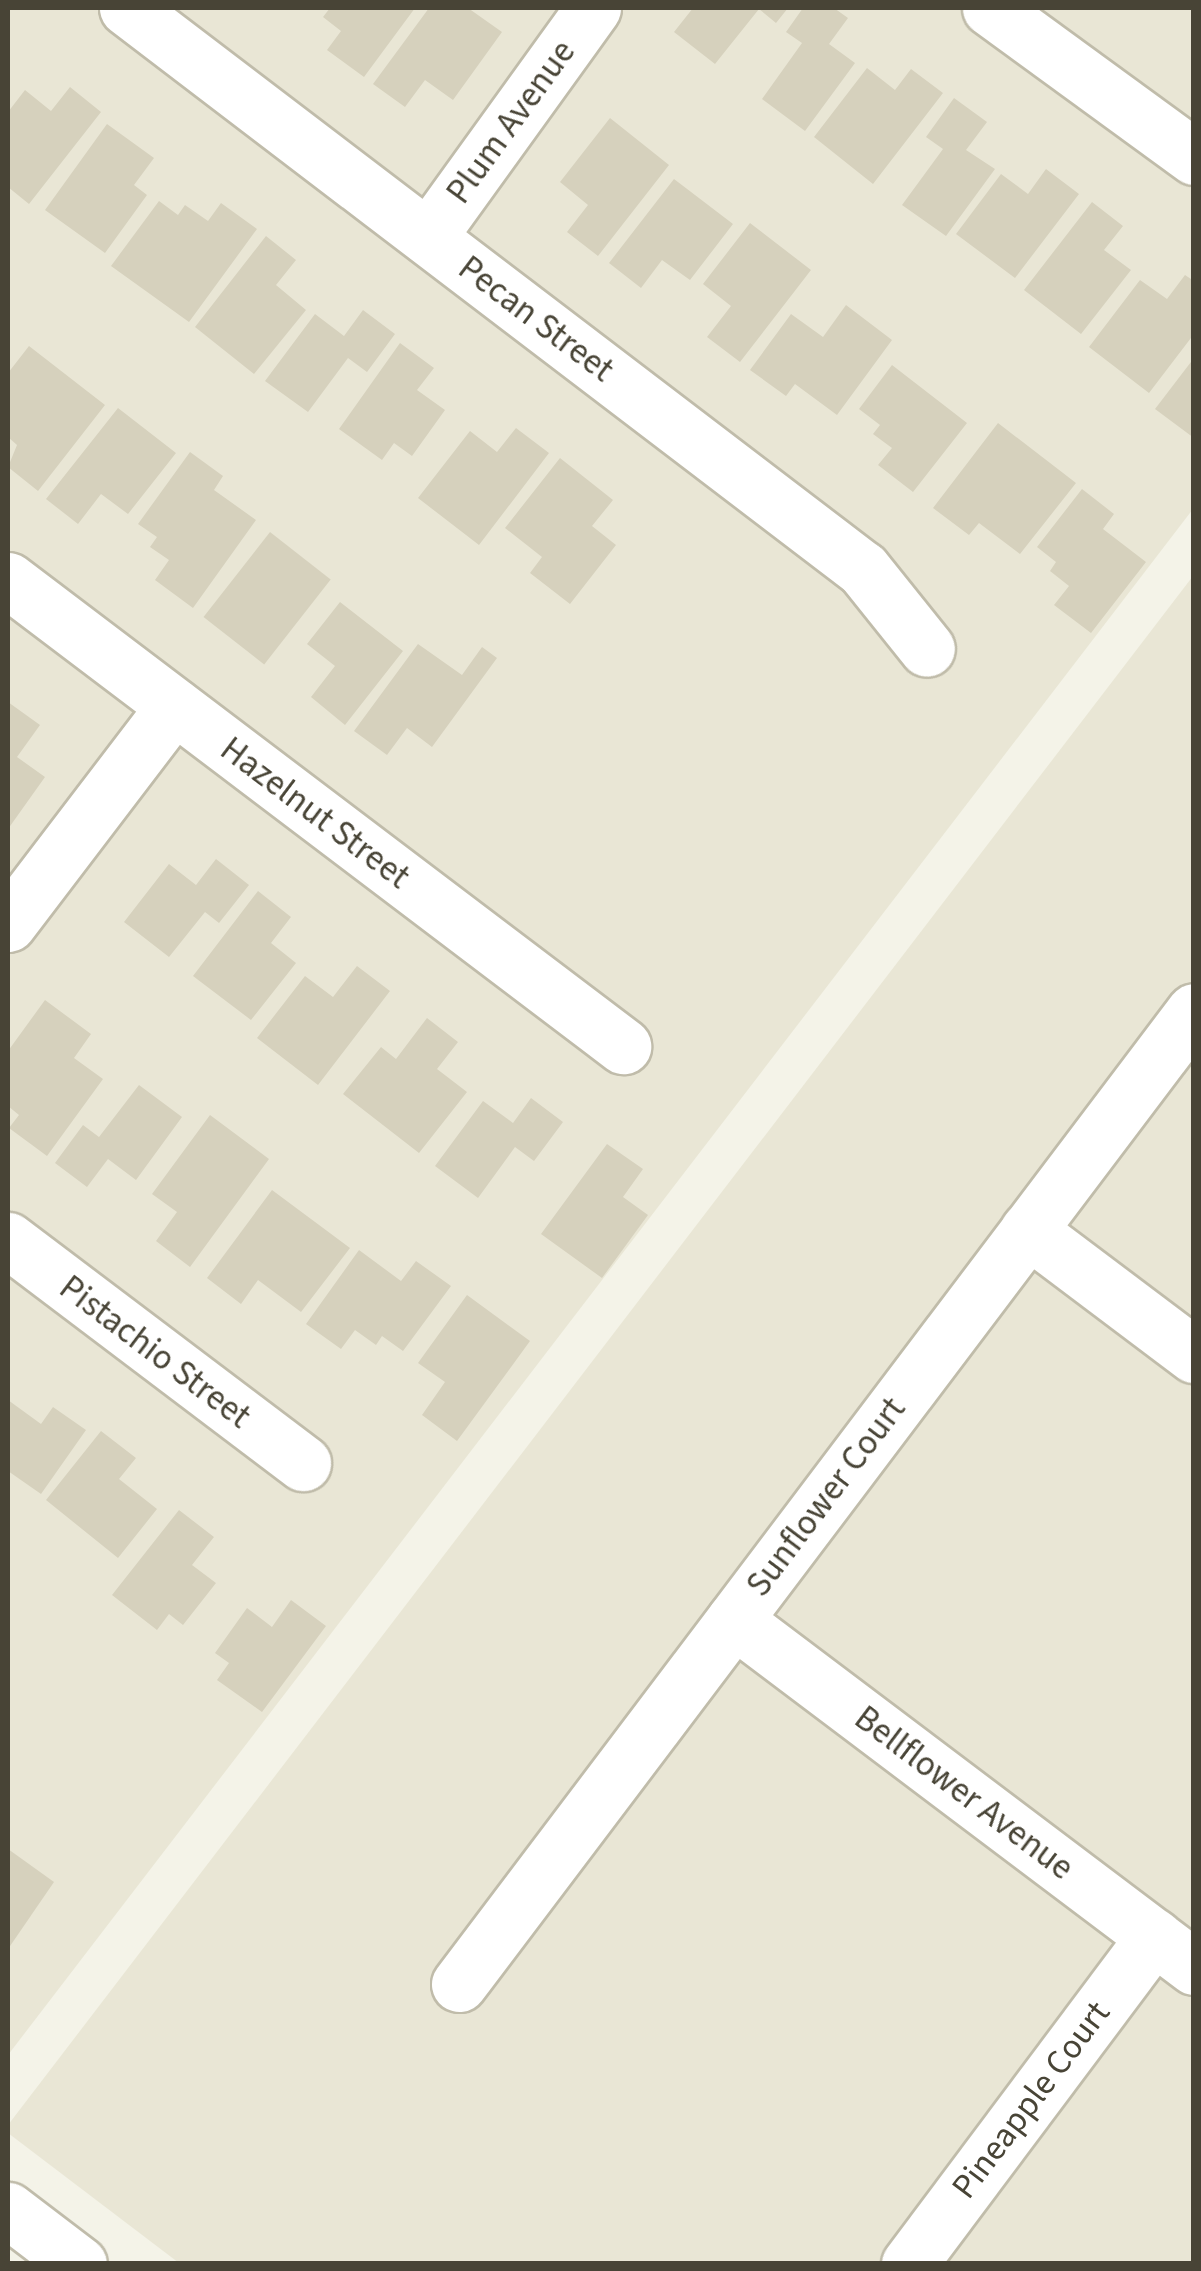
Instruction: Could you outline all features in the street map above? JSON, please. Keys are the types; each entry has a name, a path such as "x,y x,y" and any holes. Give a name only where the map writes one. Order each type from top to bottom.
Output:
{"street":[{"name":"Pecan Street","path":"127,8 863,569 927,648"},
{"name":"Plum Avenue","path":"428,236 594,8"},
{"path":"990,8 1194,157"},
{"name":"Hazelnut Street","path":"8,580 623,1046"},
{"path":"8,924 174,706"},
{"name":"Sunflower Court","path":"459,1984 1194,1011"},
{"path":"1028,1230 1194,1355"},
{"name":"Pistachio Street","path":"8,1240 303,1464"},
{"name":"Bellflower Avenue","path":"734,1620 1174,1952"},
{"name":"Pineapple Court","path":"909,2264 1174,1952"},
{"path":"8,2210 79,2264"}],"shaded area":[{"path":"8,8 1193,8 1193,509 8,2055"},
{"path":"1193,576 1193,2263 179,2263 8,2133 8,2125"}],"building":[{"path":"330,8 415,8 364,77 327,50 341,31 323,17"},
{"path":"429,8 468,8 502,32 453,100 425,80 405,107 373,84"},
{"path":"693,8 788,8 776,23 759,9 715,64 674,32"},
{"path":"803,8 834,8 848,18 829,44 855,63 805,131 762,99 802,43 786,32"},
{"path":"867,68 895,90 911,69 943,93 873,184 814,137"},
{"path":"70,87 101,112 29,204 8,187 8,112 25,90 51,111"},
{"path":"954,98 987,122 966,150 995,169 946,236 902,205 943,149 926,137"},
{"path":"610,118 669,165 598,256 567,232 588,205 560,182"},
{"path":"107,124 154,158 134,185 147,195 105,253 45,210"},
{"path":"1046,169 1079,194 1015,278 956,234 1001,174 1028,194"},
{"path":"674,179 733,224 690,280 662,260 641,288 609,263"},
{"path":"159,201 178,215 185,205 208,221 221,203 257,229 189,322 111,266"},
{"path":"1092,202 1123,226 1104,250 1131,270 1081,334 1024,290"},
{"path":"750,223 811,270 740,362 707,337 731,306 703,284"},
{"path":"266,236 296,260 276,285 306,310 254,374 195,327"},
{"path":"1185,275 1194,281 1194,334 1149,393 1089,347 1140,280 1167,299"},
{"path":"846,305 892,340 837,415 795,384 786,396 750,370 791,314 823,337"},
{"path":"363,310 395,334 367,372 348,358 308,412 265,381 315,314 344,336"},
{"path":"400,343 434,368 417,390 445,410 412,456 394,443 382,460 339,429"},
{"path":"29,346 105,405 38,491 8,467 17,445 8,437 8,373"},
{"path":"1194,358 1194,438 1155,409"},
{"path":"892,365 967,423 913,492 878,465 892,448 873,434 880,425 859,409"},
{"path":"118,408 176,453 128,514 101,494 78,524 46,499"},
{"path":"998,423 1076,483 1020,554 979,523 969,535 933,508"},
{"path":"516,428 549,453 479,545 418,498 470,431 497,452"},
{"path":"190,452 223,476 214,490 256,520 193,608 155,580 169,560 150,547 157,537 138,524"},
{"path":"560,458 613,500 592,526 616,545 570,604 530,573 542,557 505,528"},
{"path":"1082,489 1114,514 1103,529 1146,562 1091,633 1054,605 1069,586 1050,571 1056,562 1037,547"},
{"path":"270,532 331,579 264,665 204,617"},
{"path":"340,602 403,651 345,725 311,697 335,666 307,644"},
{"path":"418,644 462,675 482,647 497,658 432,747 407,728 387,755 354,731"},
{"path":"8,702 40,725 17,757 45,777 8,829"},
{"path":"216,859 249,885 219,923 205,912 169,957 124,922 169,864 196,885"},
{"path":"258,891 291,917 271,943 296,963 251,1020 193,976"},
{"path":"357,966 390,991 318,1085 257,1038 305,976 333,997"},
{"path":"45,1000 91,1034 74,1058 103,1079 47,1156 9,1128 19,1115 8,1106 8,1051"},
{"path":"427,1018 458,1042 437,1069 467,1092 419,1153 343,1094 381,1047 396,1059"},
{"path":"139,1085 182,1117 136,1180 108,1159 87,1187 55,1163 83,1125 99,1137"},
{"path":"531,1098 563,1122 534,1161 515,1147 478,1198 435,1166 483,1101 513,1123"},
{"path":"210,1115 269,1159 190,1267 156,1241 177,1212 152,1194"},
{"path":"607,1144 643,1169 623,1197 648,1215 602,1278 541,1234"},
{"path":"272,1190 350,1248 301,1312 258,1280 241,1304 207,1278"},
{"path":"359,1250 401,1281 416,1261 451,1286 403,1351 382,1336 376,1345 355,1330 341,1349 306,1324"},
{"path":"467,1295 530,1341 457,1441 422,1415 445,1382 418,1363"},
{"path":"8,1400 41,1424 53,1407 86,1430 41,1494 8,1471"},
{"path":"101,1431 136,1458 119,1479 157,1509 118,1558 46,1500"},
{"path":"179,1510 214,1537 192,1565 216,1583 183,1625 169,1614 157,1630 112,1595"},
{"path":"291,1600 326,1626 262,1712 217,1680 229,1663 215,1653 247,1608 272,1627"},
{"path":"8,1849 54,1882 8,1949"}]}
